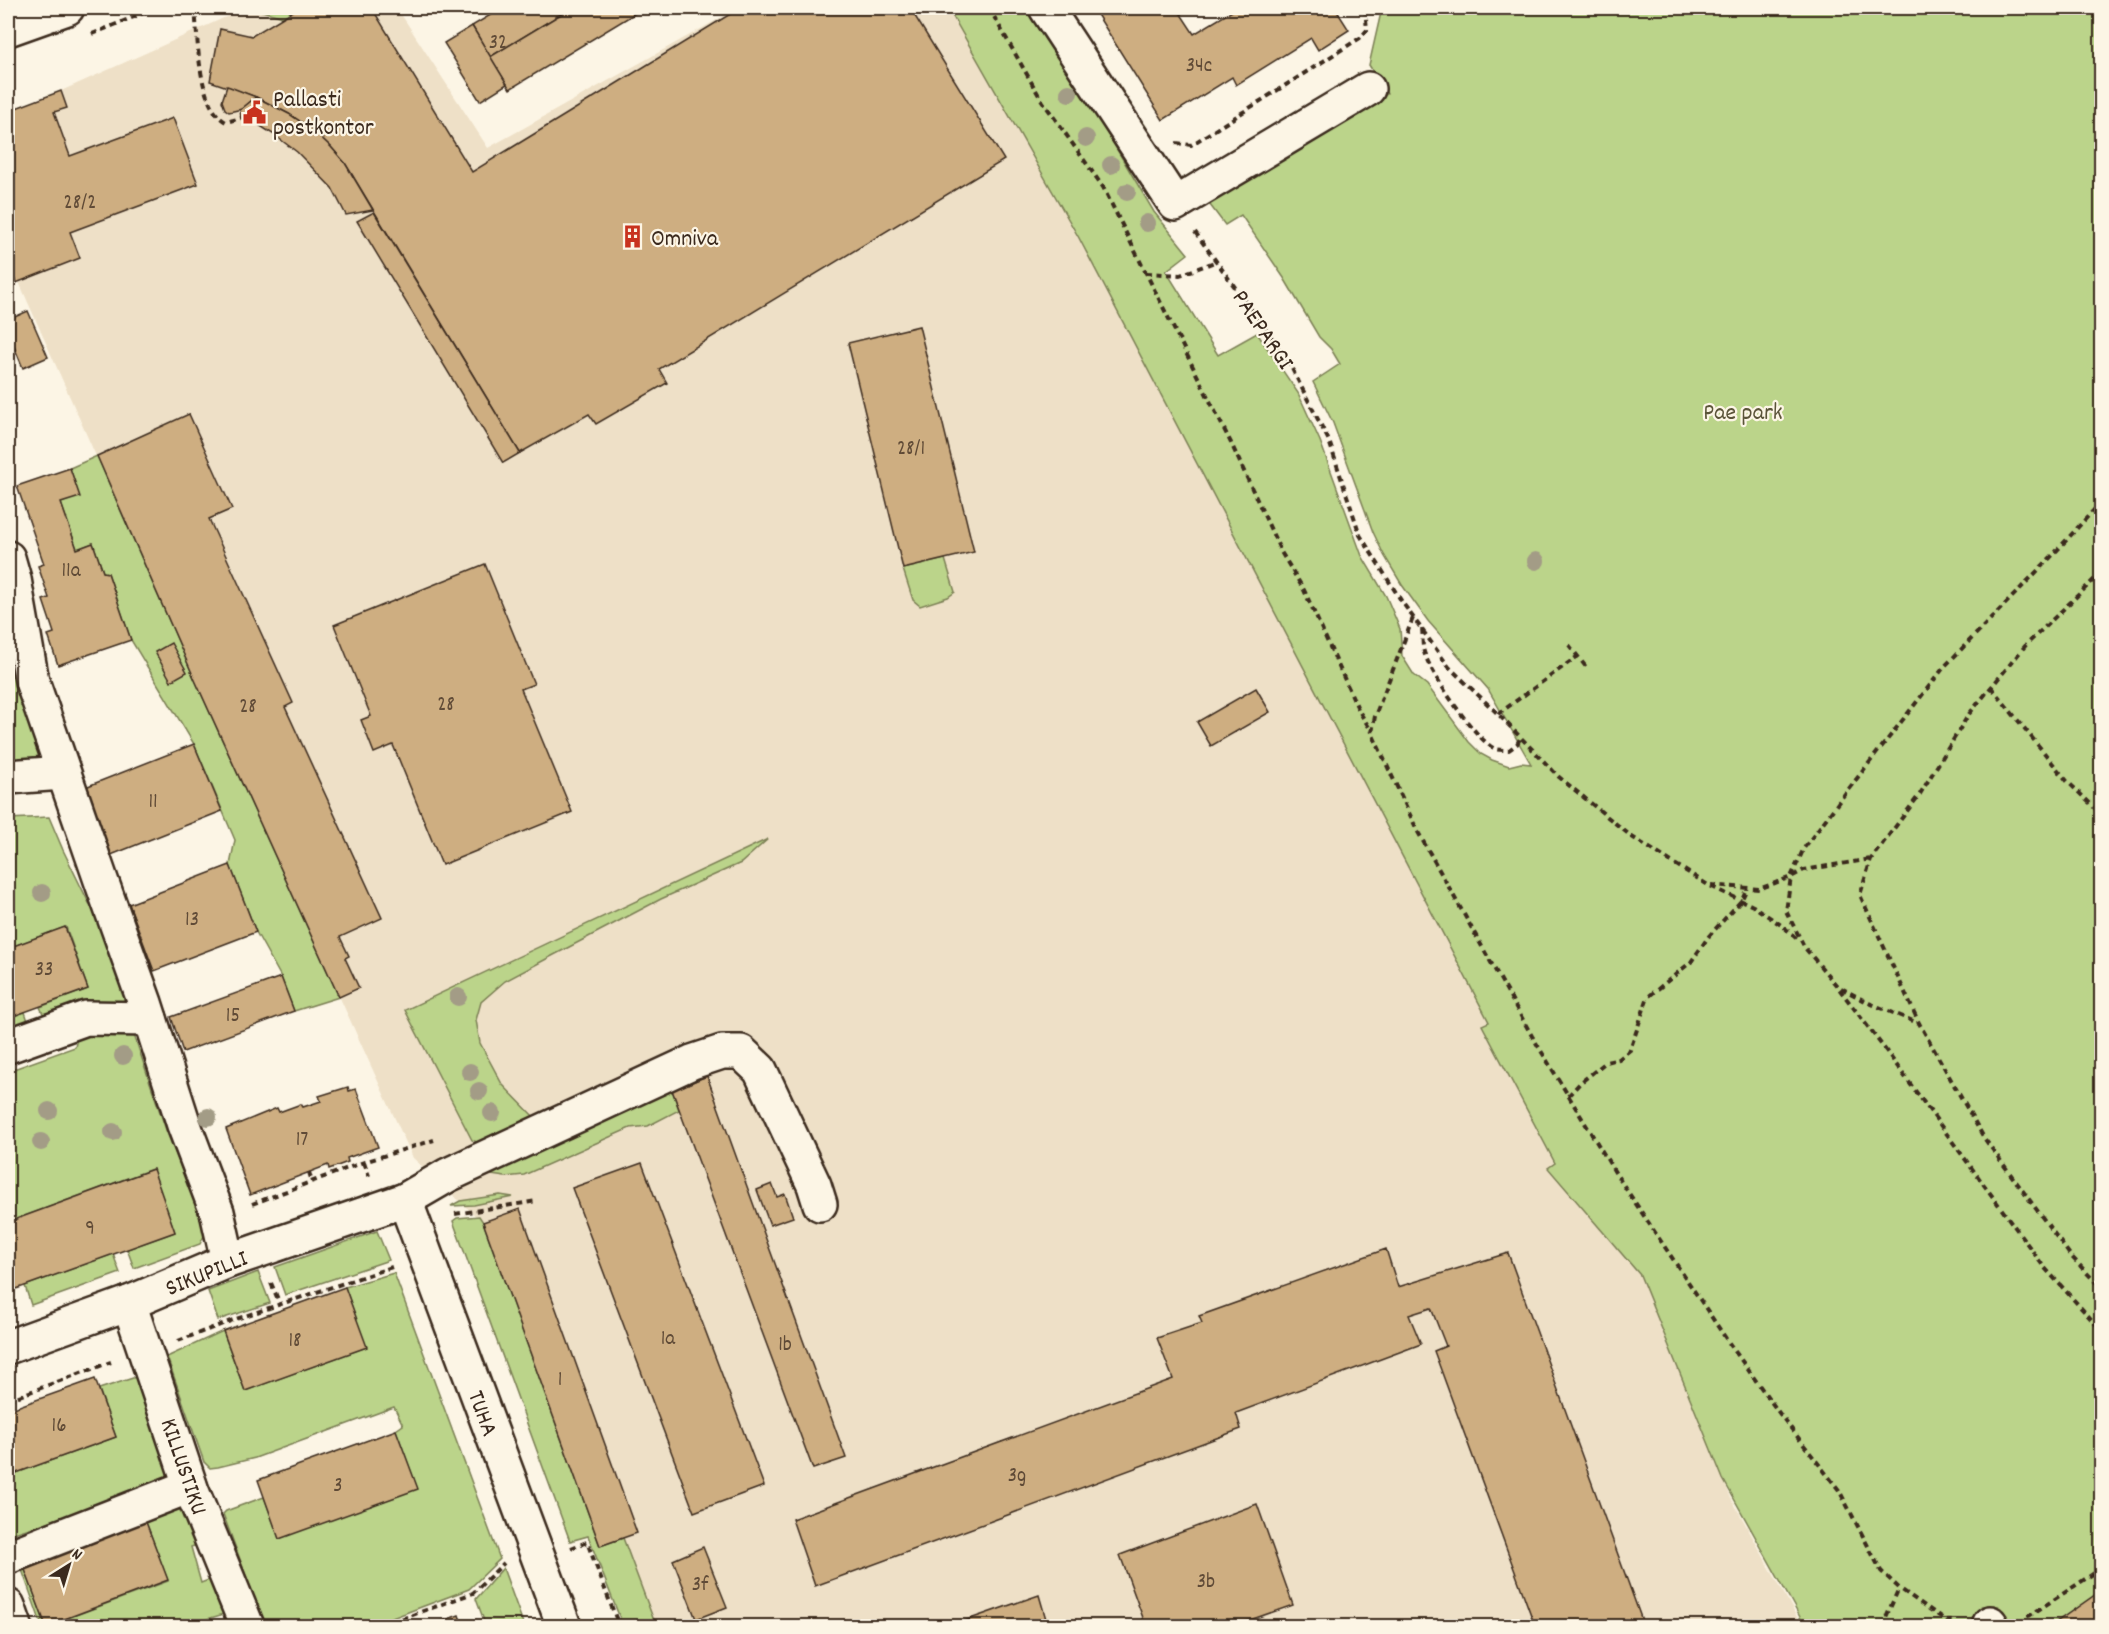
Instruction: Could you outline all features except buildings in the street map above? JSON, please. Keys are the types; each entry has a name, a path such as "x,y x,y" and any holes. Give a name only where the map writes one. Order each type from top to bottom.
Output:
{"street":[{"path":"8,29 67,8"},
{"path":"1046,8 1175,204 1368,89"},
{"path":"8,558 14,579 32,681 146,1003 184,1125 217,1212 228,1261"},
{"path":"8,777 63,773"},
{"path":"8,1046 86,1018 150,1019"},
{"name":"SIKUPILLI","path":"8,1347 129,1303 228,1261 405,1200 447,1175 692,1062 722,1052 741,1052 760,1070 814,1185 820,1204"},
{"name":"TUHA","path":"405,1200 564,1626"},
{"name":"KILLUSTIKU","path":"129,1303 190,1486 247,1626"},
{"path":"8,1557 190,1486"},
{"path":"8,1606 15,1626"}],"path":[{"path":"195,8 203,88 219,119 226,122 241,118"},
{"path":"988,8 1041,99 1103,187 1231,443 1281,552 1304,590 1418,832 1568,1096 1616,1174 1729,1343 1782,1417 1839,1490 1881,1571 1899,1588 1945,1620 1991,1625"},
{"path":"1129,134 1191,145 1360,38 1366,30 1365,8"},
{"name":"PAEPARGI","path":"1175,204 1287,359 1329,441 1360,535 1413,618 1449,667 1559,777 1632,837 1708,885 1741,900 1784,927 1803,944"},
{"path":"1146,273 1180,275 1216,261"},
{"path":"2102,501 1945,666 1804,848 1791,877 1786,911 1803,944 1837,986 2044,1267 2102,1331"},
{"path":"2102,572 2026,645 1969,714 1920,794 1871,859 1860,895 1918,1023 1984,1138 2070,1255 2102,1289"},
{"path":"1372,733 1375,716 1413,618"},
{"path":"1422,629 1424,652 1434,674 1474,730 1497,750 1509,750 1521,738"},
{"path":"1569,645 1586,667"},
{"path":"1498,714 1578,656"},
{"path":"1991,687 2067,781 2102,816"},
{"path":"1708,885 1759,889 1804,870 1871,859"},
{"path":"1568,1096 1606,1062 1619,1059 1630,1050 1648,997 1691,962 1748,888"},
{"path":"1837,986 1869,1003 1918,1023"},
{"path":"242,1201 250,1205 435,1139"},
{"path":"309,1172 312,1182"},
{"path":"444,1216 537,1201"},
{"path":"8,1400 145,1350 170,1345 233,1320 397,1266"},
{"path":"569,1548 587,1542 619,1626"},
{"path":"382,1626 473,1593 504,1562"},
{"path":"2036,1626 2029,1616 2102,1568"},
{"path":"1882,1626 1899,1588"}],"shaded area":[{"path":"246,8 397,8 488,148 738,8 948,8 1079,238 1489,1022 1482,1026 1556,1163 1548,1168 1640,1275 1731,1498 1802,1626 629,1626 480,1220 413,1158 8,262 8,111 61,91"}],"green space":[{"path":"252,8 298,8 283,17"},
{"name":"Pae park","path":"948,8 1033,8 1154,212 1188,254 1166,271 1218,355 1257,333 1298,393 1320,441 1362,556 1386,596 1400,629 1402,656 1414,675 1427,685 1469,742 1481,754 1509,766 1521,763 1531,764 1488,689 1428,621 1402,585 1373,532 1333,423 1313,382 1340,364 1331,349 1319,337 1284,278 1241,215 1225,225 1210,205 1197,202 1387,94 1369,65 1382,8 2101,8 2101,1626 1805,1626 1723,1479 1640,1275 1548,1168 1555,1163 1482,1025 1489,1022 1079,238"},
{"path":"97,456 195,680 339,997 294,1011 281,977 256,932 230,865 235,840 194,744 131,640 108,573 103,572 93,543 77,549 61,503 79,496 70,468"},
{"path":"945,559 955,592 948,597 920,606 913,600 903,569"},
{"path":"8,645 14,676 46,766 8,770"},
{"path":"49,817 89,903 105,924 128,1000 119,1007 45,1018 40,1007 88,989 66,927 8,948 8,819"},
{"path":"768,839 741,863 661,899 505,981 481,1002 476,1020 480,1043 502,1084 535,1118 479,1143 472,1140 405,1010"},
{"path":"25,1012 28,1021 8,1028 8,1018"},
{"path":"130,1023 166,1130 202,1220 205,1234 200,1244 134,1268 127,1249 175,1232 152,1169 8,1222 8,1071 75,1047 80,1026"},
{"path":"672,1090 679,1110 648,1126 630,1128 524,1175 505,1177 485,1174 659,1092"},
{"path":"500,1195 513,1197 474,1205 451,1206 460,1201"},
{"path":"479,1216 600,1546 623,1538 656,1626 623,1626 588,1536 570,1541 453,1221 457,1218"},
{"path":"377,1231 389,1260 285,1295 275,1267"},
{"path":"113,1254 120,1273 31,1305 25,1286"},
{"path":"258,1272 270,1303 218,1320 208,1291"},
{"path":"394,1273 500,1559 469,1589 371,1626 265,1626 223,1514 264,1497 279,1538 417,1488 396,1430 403,1425 394,1407 255,1458 210,1468 204,1462 167,1357 223,1331 245,1391 366,1347 345,1287"},
{"path":"136,1377 173,1475 135,1494 8,1535 8,1476 116,1437 99,1389"},
{"path":"181,1504 200,1544 191,1547 201,1583 211,1579 224,1614 184,1626 46,1626 168,1581 146,1522 146,1512"},
{"path":"21,1567 24,1567 46,1626 42,1626"},
{"path":"503,1568 524,1626 486,1626 476,1599"}],"place":[{"name":"Pallasti postkontor","path":"255,112"},
{"name":"Omniva","path":"633,237"}]}
